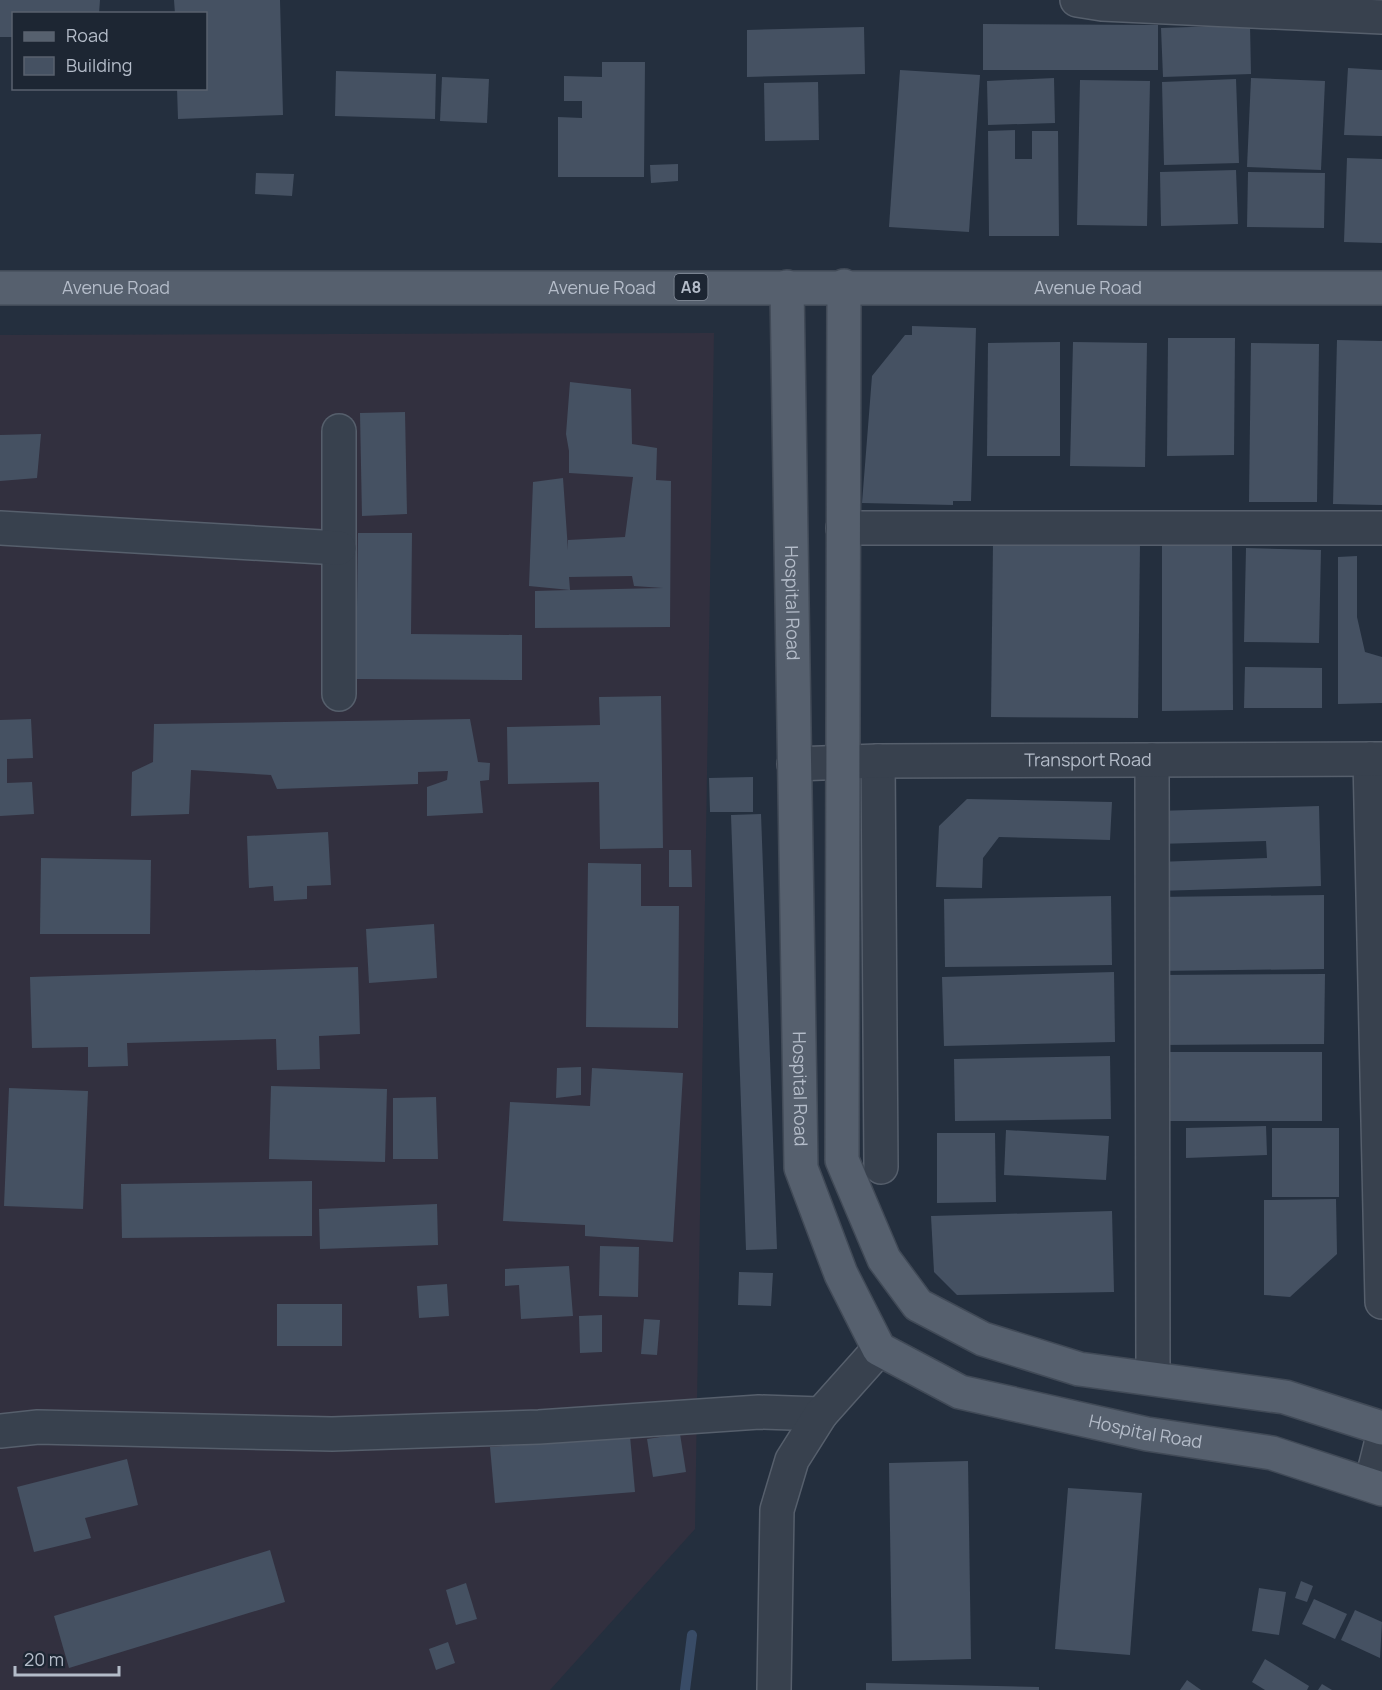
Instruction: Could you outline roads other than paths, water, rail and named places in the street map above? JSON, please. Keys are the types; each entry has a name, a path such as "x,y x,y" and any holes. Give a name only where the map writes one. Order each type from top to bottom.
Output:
{"main road":[{"name":"Avenue Road","path":"0,288 844,286 1382,288"},
{"path":"844,286 842,1160 884,1259 918,1305 983,1339 1079,1369 1286,1397 1382,1428"},
{"name":"Hospital Road","path":"787,287 801,1168 841,1274 879,1349 960,1392 1147,1434 1272,1453 1377,1486"}],"street":[{"path":"1077,0 1382,17"},
{"path":"339,431 339,694"},
{"path":"0,528 339,548"},
{"path":"843,528 1382,528"},
{"path":"1376,759 1382,1302"},
{"name":"Transport Road","path":"794,764 843,761 1376,759"},
{"path":"1152,760 1153,1378"},
{"path":"878,761 881,1167"},
{"path":"774,1690 777,1510 792,1460 821,1414 879,1349"},
{"path":"0,1431 38,1427 333,1434 539,1427 759,1412 821,1414"},
{"path":"1377,1486 1382,1440"}],"waterway":[{"path":"685,1690 692,1635"}]}
